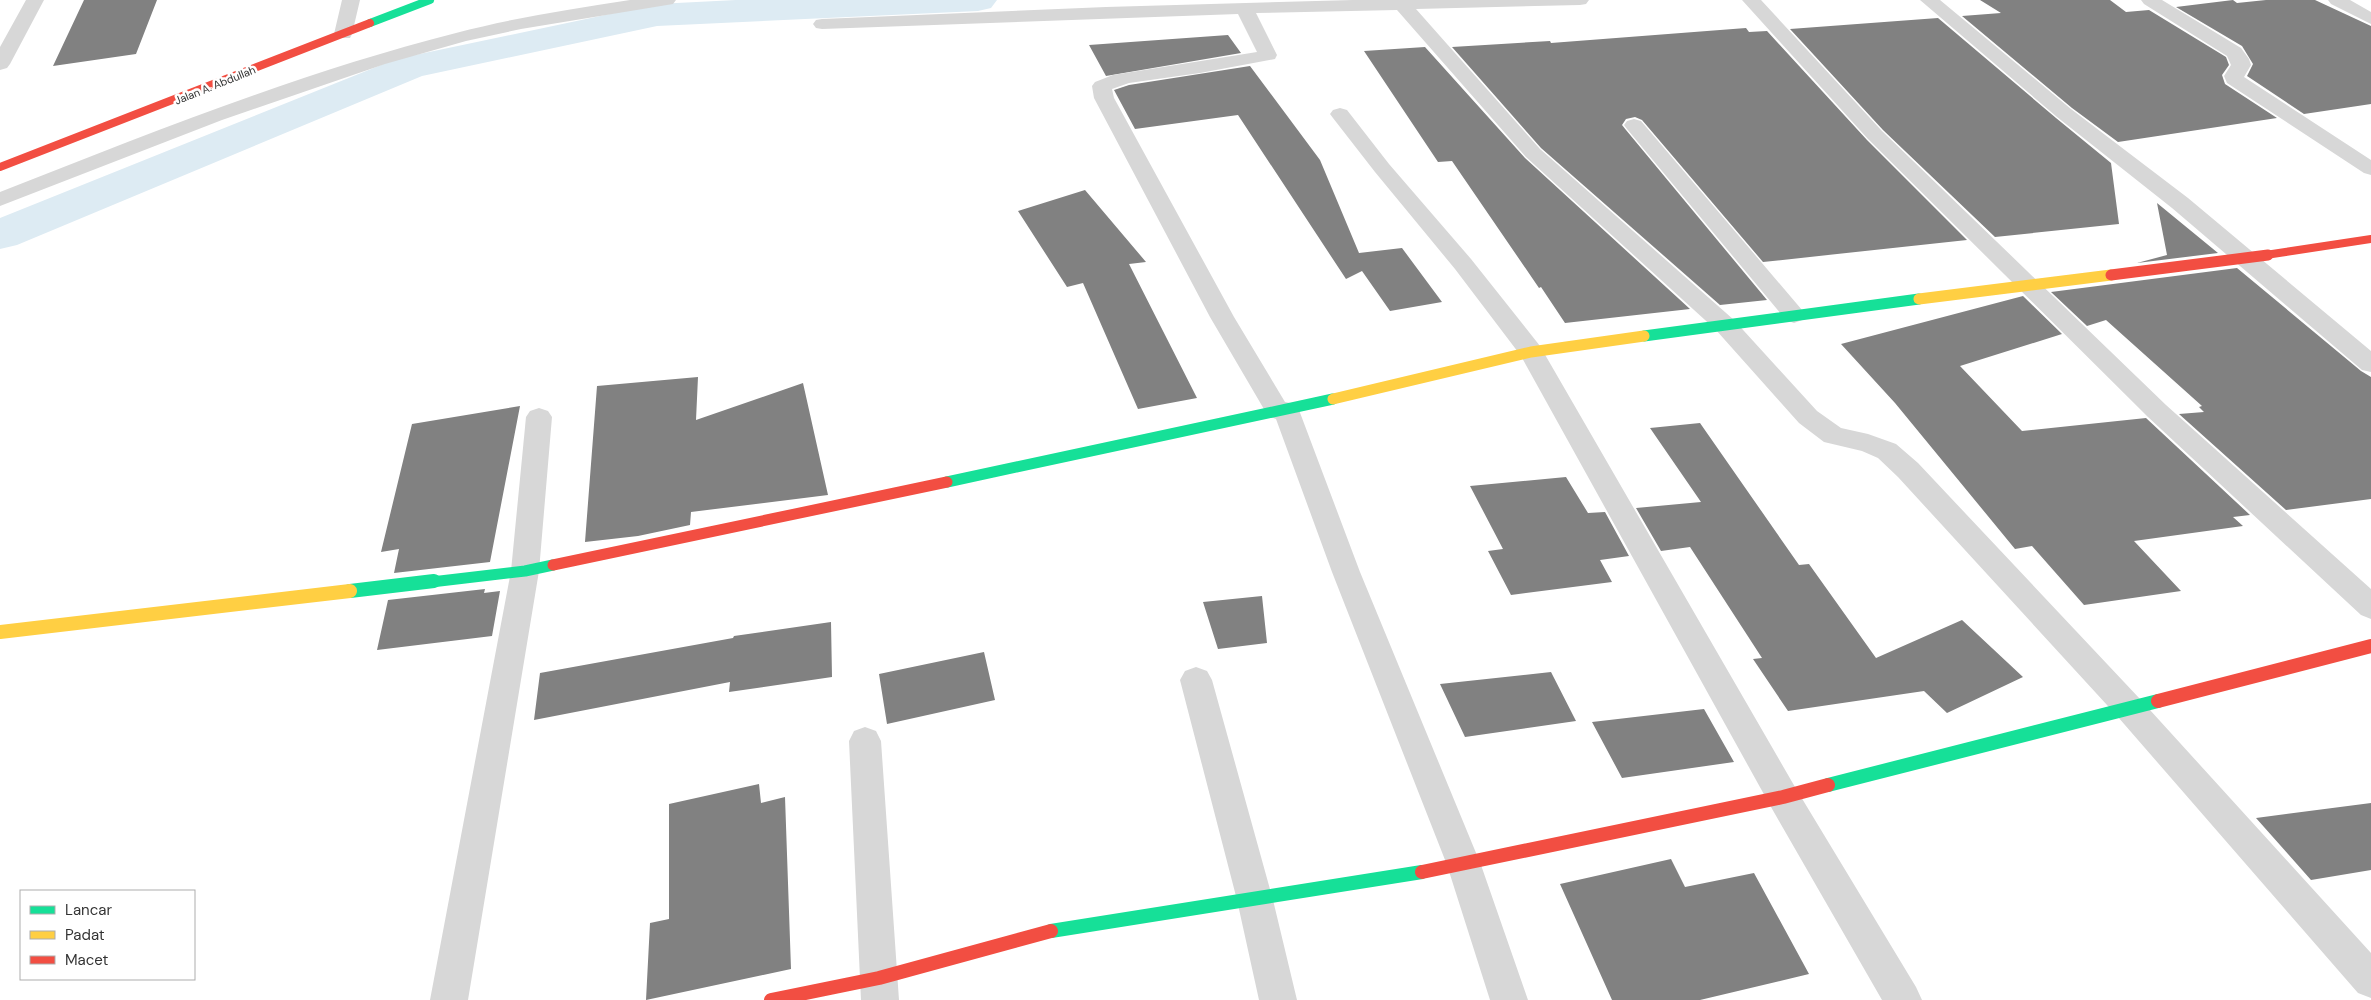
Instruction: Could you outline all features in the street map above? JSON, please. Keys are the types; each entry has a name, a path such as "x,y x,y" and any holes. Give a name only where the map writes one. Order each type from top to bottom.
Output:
{"street":[{"path":"0,64 34,0"},
{"path":"343,34 351,0"},
{"name":"Jalan A. Abdullah","path":"0,167 430,0"},
{"path":"0,200 232,108 434,44 500,28 667,0"},
{"path":"822,24 952,17 1580,0"},
{"path":"1751,0 1875,135 2157,411 2371,607"},
{"path":"1929,0 2057,107 2246,258 2371,364"},
{"path":"2150,0 2234,52 2240,58 2242,65 2234,79 2371,169"},
{"path":"2337,0 2371,19"},
{"path":"1402,4 1534,153 1725,325 1808,417 1826,432 1842,439 1868,443 1887,451 1908,470 2129,708 2371,980"},
{"path":"1244,8 1268,55 1217,65 1131,76 1111,81 1102,86 1104,98 1222,317 1282,410 1464,865 1509,1000"},
{"path":"1340,114 1382,168 1463,264 1530,352 1783,796 1903,1000"},
{"path":"1634,125 1794,316"},
{"path":"0,632 525,571 656,545 1282,410 1530,352 2029,284 2246,258 2371,239"},
{"path":"449,1000 525,571 539,417"},
{"path":"771,1000 879,989 1064,927 1256,900 1464,865 1783,796 2371,646"},
{"path":"1196,680 1256,900 1278,1000"},
{"path":"865,741 879,989"}],"building":[{"path":"84,0 157,0 136,54 53,66"},
{"path":"1980,0 2110,0 2126,12 2149,10 2226,57 2229,65 2222,75 2225,84 2277,118 2118,142 2072,108 1962,16 2001,13"},
{"path":"2233,0 2237,3 2266,0 2315,0 2371,26 2371,104 2304,114 2247,76 2253,64 2242,46 2176,7"},
{"path":"1938,18 2111,163 2119,224 1995,237 1883,130 1790,29"},
{"path":"1746,28 1749,32 1767,31 1867,140 1967,240 1763,262 1642,120 1635,117 1626,119 1622,125 1767,300 1720,305 1541,148 1452,47 1550,41 1551,43"},
{"path":"1228,35 1241,53 1106,76 1089,45"},
{"path":"1425,47 1525,158 1690,309 1565,323 1452,161 1438,162 1364,51"},
{"path":"1250,66 1320,160 1359,253 1402,248 1442,302 1390,311 1362,271 1346,279 1238,115 1135,129 1114,90 1129,85"},
{"path":"1085,190 1146,262 1129,264 1197,398 1138,409 1083,283 1067,287 1018,211"},
{"path":"2157,203 2218,253 2137,263 2167,255"},
{"path":"2237,268 2361,371 2371,377 2371,499 2286,510 2179,414 2204,412 2199,407 2202,406 2106,320 2087,326 2051,292"},
{"path":"2023,296 2062,334 1960,366 2022,431 2146,418 2250,515 2233,517 2243,526 2134,541 2181,591 2084,605 2032,546 2015,549 1895,403 1841,344"},
{"path":"698,377 696,420 803,383 828,495 691,512 690,525 638,536 585,542 597,386"},
{"path":"520,406 490,562 394,573 399,549 381,552 412,424"},
{"path":"1700,423 1799,565 1809,564 1876,658 1962,620 2023,677 1947,713 1924,691 1788,711 1753,659 1762,658 1690,547 1661,551 1636,508 1701,502 1650,428"},
{"path":"1566,477 1588,513 1605,512 1629,556 1600,560 1612,582 1511,595 1488,551 1503,549 1470,486"},
{"path":"485,589 484,593 500,591 492,636 377,650 388,600"},
{"path":"1262,596 1267,643 1218,649 1203,602"},
{"path":"831,622 832,677 729,692 730,682 534,720 540,673 733,638 734,636"},
{"path":"984,652 995,700 887,724 879,674"},
{"path":"1551,672 1576,721 1465,737 1440,684"},
{"path":"1704,709 1734,762 1622,778 1592,722"},
{"path":"759,784 761,803 785,797 791,969 646,1000 650,923 669,919 669,804"},
{"path":"2371,803 2371,870 2311,880 2256,818"},
{"path":"1671,859 1685,887 1754,873 1809,974 1700,1000 1612,1000 1560,884"}],"waterway":[{"path":"0,235 410,67 657,15 978,0"}],"traffic: fast":[{"path":"370,23 430,0"},
{"path":"1644,336 1919,299"},
{"path":"947,482 1333,399"},
{"path":"350,591 525,571 553,565"},
{"path":"1828,785 2158,701"},
{"path":"1051,931 1422,872"}],"traffic: slow":[{"path":"1919,299 2111,275"},
{"path":"1333,399 1531,352 1644,336"},
{"path":"0,632 350,591"}],"traffic: jam":[{"path":"0,167 370,23"},
{"path":"2111,275 2246,258 2371,239"},
{"path":"553,565 947,482"},
{"path":"2158,701 2371,646"},
{"path":"1422,872 1783,797 1828,785"},
{"path":"771,1000 879,978 1051,931"}]}
